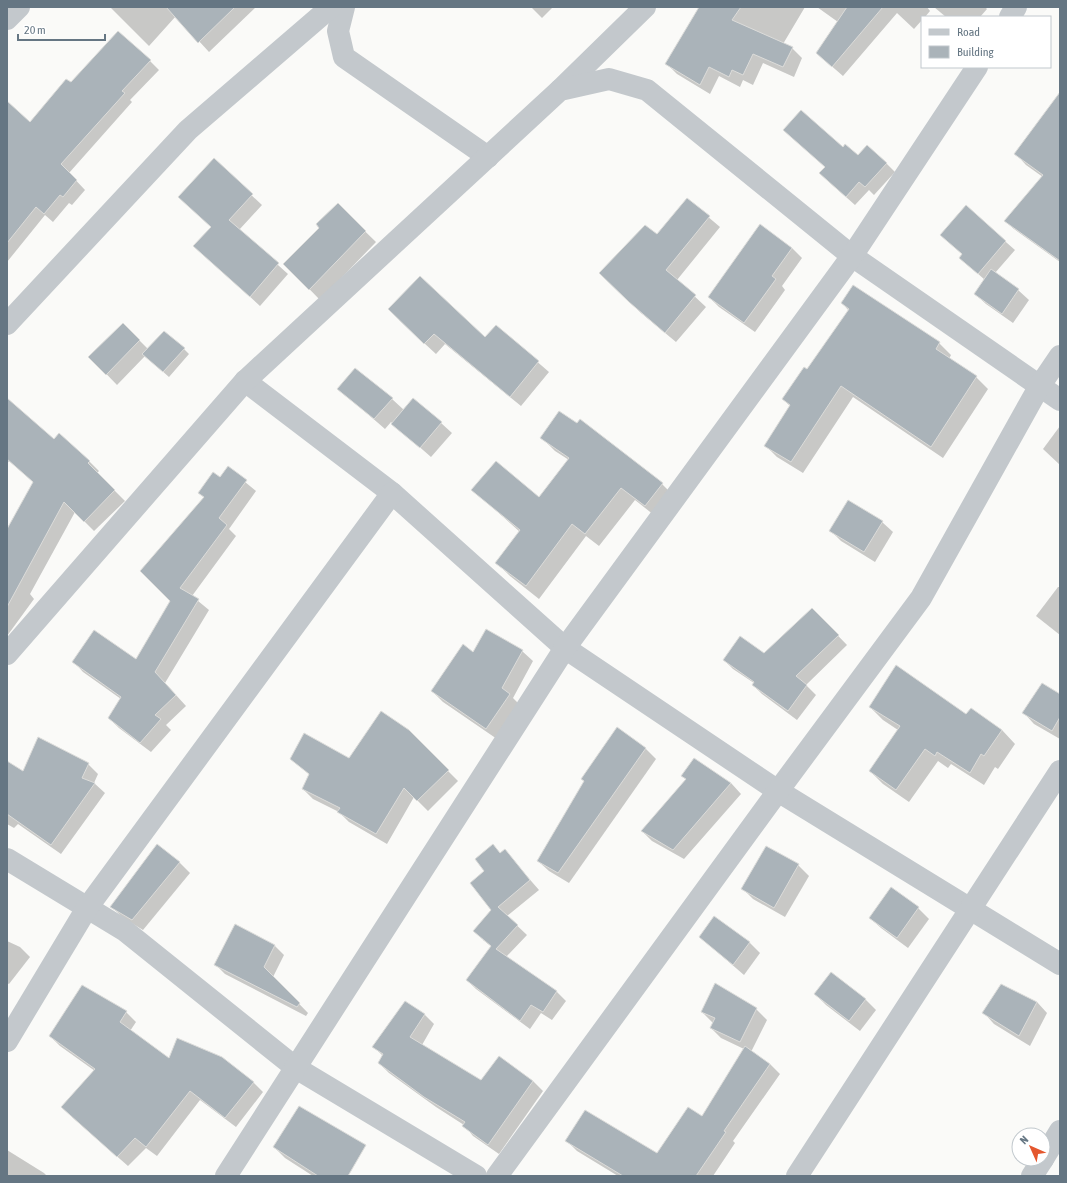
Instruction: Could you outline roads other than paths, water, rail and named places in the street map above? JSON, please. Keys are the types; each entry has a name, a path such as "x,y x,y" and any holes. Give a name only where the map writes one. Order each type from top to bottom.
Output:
{"street":[{"path":"7,19 19,7"},
{"path":"7,324 188,130 331,7"},
{"path":"344,7 338,31 344,57 488,157"},
{"path":"7,654 244,381 560,90 645,7"},
{"path":"1011,16 1016,7"},
{"path":"226,1176 565,648 852,256 975,68"},
{"path":"560,90 609,79 647,90 852,256 1039,387 1060,400"},
{"path":"498,1176 778,791 921,598 1039,387 1060,356"},
{"path":"244,381 392,493 565,648 778,791 1060,964"},
{"path":"7,1041 87,908 392,493"},
{"path":"797,1176 1060,771"},
{"path":"7,859 124,930 296,1068 476,1176"},
{"path":"1051,1146 1060,1131"},
{"path":"1032,1176 1038,1167"}]}
